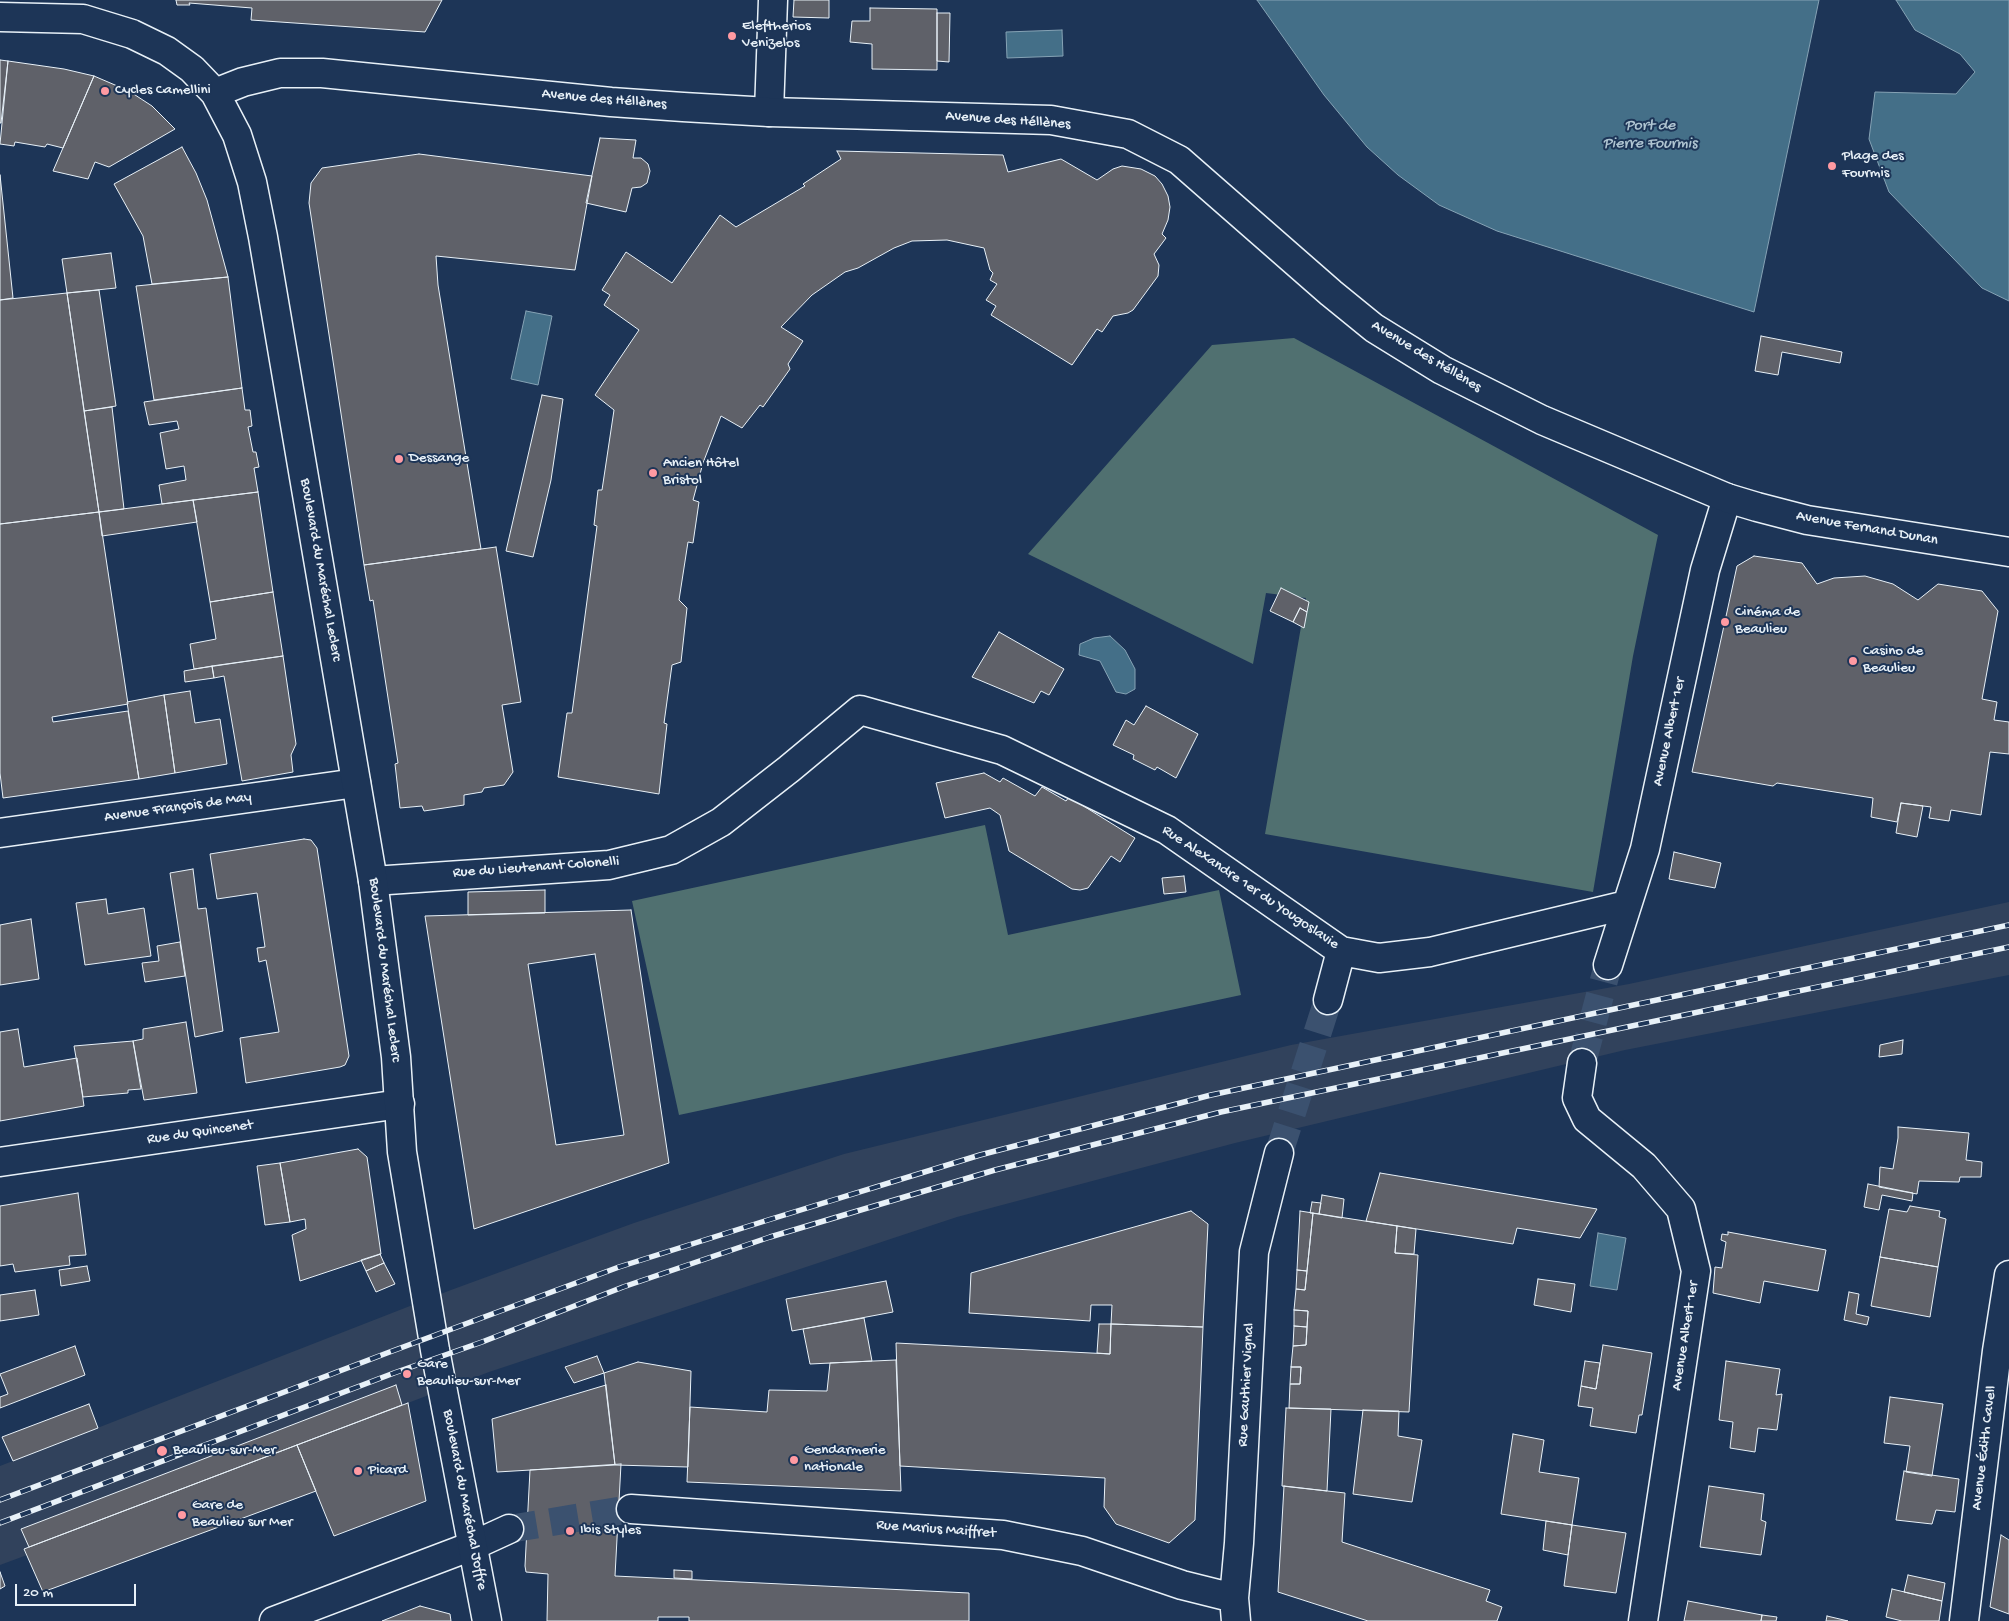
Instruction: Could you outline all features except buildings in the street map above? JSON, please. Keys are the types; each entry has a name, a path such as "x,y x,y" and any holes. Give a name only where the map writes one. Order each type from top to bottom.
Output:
{"street":[{"path":"769,112 772,0"},
{"name":"Boulevard du Maréchal Leclerc","path":"0,17 83,19 132,34 167,51 192,69 215,93 237,135 256,200 373,881 396,1057 402,1152 426,1290"},
{"name":"Avenue des Héllènes","path":"215,93 243,82 280,73 322,73 611,102 769,112 1051,120 1128,134 1180,160 1331,293 1374,328 1408,350 1442,370 1542,420 1727,498"},
{"name":"Avenue Fernand Dunan","path":"1727,498 1807,520 2009,552"},
{"name":"Avenue Albert 1er","path":"1608,965 1645,849 1705,570 1727,498"},
{"name":"Rue Alexandre 1er du Yougoslavie","path":"860,710 1002,750 1168,830 1341,951 1379,958 1430,952 1626,905"},
{"name":"Rue du Lieutenant Colonelli","path":"373,881 609,866 671,850 722,822 860,710"},
{"name":"Avenue François de May","path":"0,833 356,783"},
{"path":"1328,1000 1341,951"},
{"name":"Avenue Albert 1er","path":"1582,1063 1577,1098 1586,1119 1644,1166 1682,1209 1696,1271 1643,1621"},
{"name":"Rue du Quincenet","path":"0,1162 400,1104"},
{"name":"Rue Gauthier Vignal","path":"1235,1610 1254,1252 1279,1152"},
{"name":"Avenue Édith Cavell","path":"1964,1621 1997,1351 2009,1275"},
{"name":"Boulevard du Maréchal Joffre","path":"426,1290 435,1350 487,1621"},
{"name":"Rue Marius Maiffret","path":"631,1508 1003,1535 1082,1551 1182,1585 1235,1610"},
{"path":"274,1621 472,1546 509,1529"}],"shaded area":[{"path":"2009,902 2009,975 1625,1050 1235,1143 957,1217 489,1372 298,1445 316,1491 43,1592 27,1555 0,1565 0,1466 451,1290 634,1223 844,1154 1291,1045 1629,984"}],"green space":[{"path":"1294,338 1658,535 1633,656 1593,892 1265,834 1306,598 1266,593 1253,664 1028,554 1212,345"},
{"path":"985,825 1008,935 1219,890 1241,995 679,1115 632,901"}],"water":[{"name":"Port de Pierre Fourmis","path":"1257,0 1819,0 1754,312 1497,231 1439,205 1398,175 1367,147 1324,95"},
{"path":"1896,0 2009,0 2009,301 1982,288 1889,192 1869,139 1875,92 1956,94 1975,72 1960,54 1915,30"},
{"path":"1062,30 1063,56 1007,58 1006,32"},
{"path":"526,311 552,316 538,385 511,379"},
{"path":"1110,636 1125,650 1135,669 1135,689 1126,694 1116,692 1100,661 1079,655 1080,644 1094,638"},
{"path":"1598,1233 1626,1238 1617,1290 1590,1286"}],"tunnel":[{"path":"1582,1063 1608,965"},
{"path":"1279,1153 1328,1000"},
{"path":"509,1529 631,1509"}],"railway":[{"path":"0,1500 619,1267 980,1155 1211,1095 2009,925"},
{"path":"0,1523 623,1287 770,1237 995,1170 1221,1112 2009,947"}],"place":[{"name":"Eleftherios Venizelos","path":"732,36"},
{"name":"Cycles Camellini","path":"105,91"},
{"name":"Plage des Fourmis","path":"1832,166"},
{"name":"Dessange","path":"399,459"},
{"name":"Ancien Hôtel Bristol","path":"653,473"},
{"name":"Cinéma de Beaulieu","path":"1725,622"},
{"name":"Casino de Beaulieu","path":"1853,661"},
{"name":"Gare Beaulieu-sur-Mer","path":"407,1374"},
{"name":"Beaulieu-sur-Mer","path":"162,1451"},
{"name":"Gendarmerie nationale","path":"794,1460"},
{"name":"Picard","path":"358,1471"},
{"name":"Gare de Beaulieu sur Mer","path":"182,1515"},
{"name":"Ibis Styles","path":"570,1531"}]}
